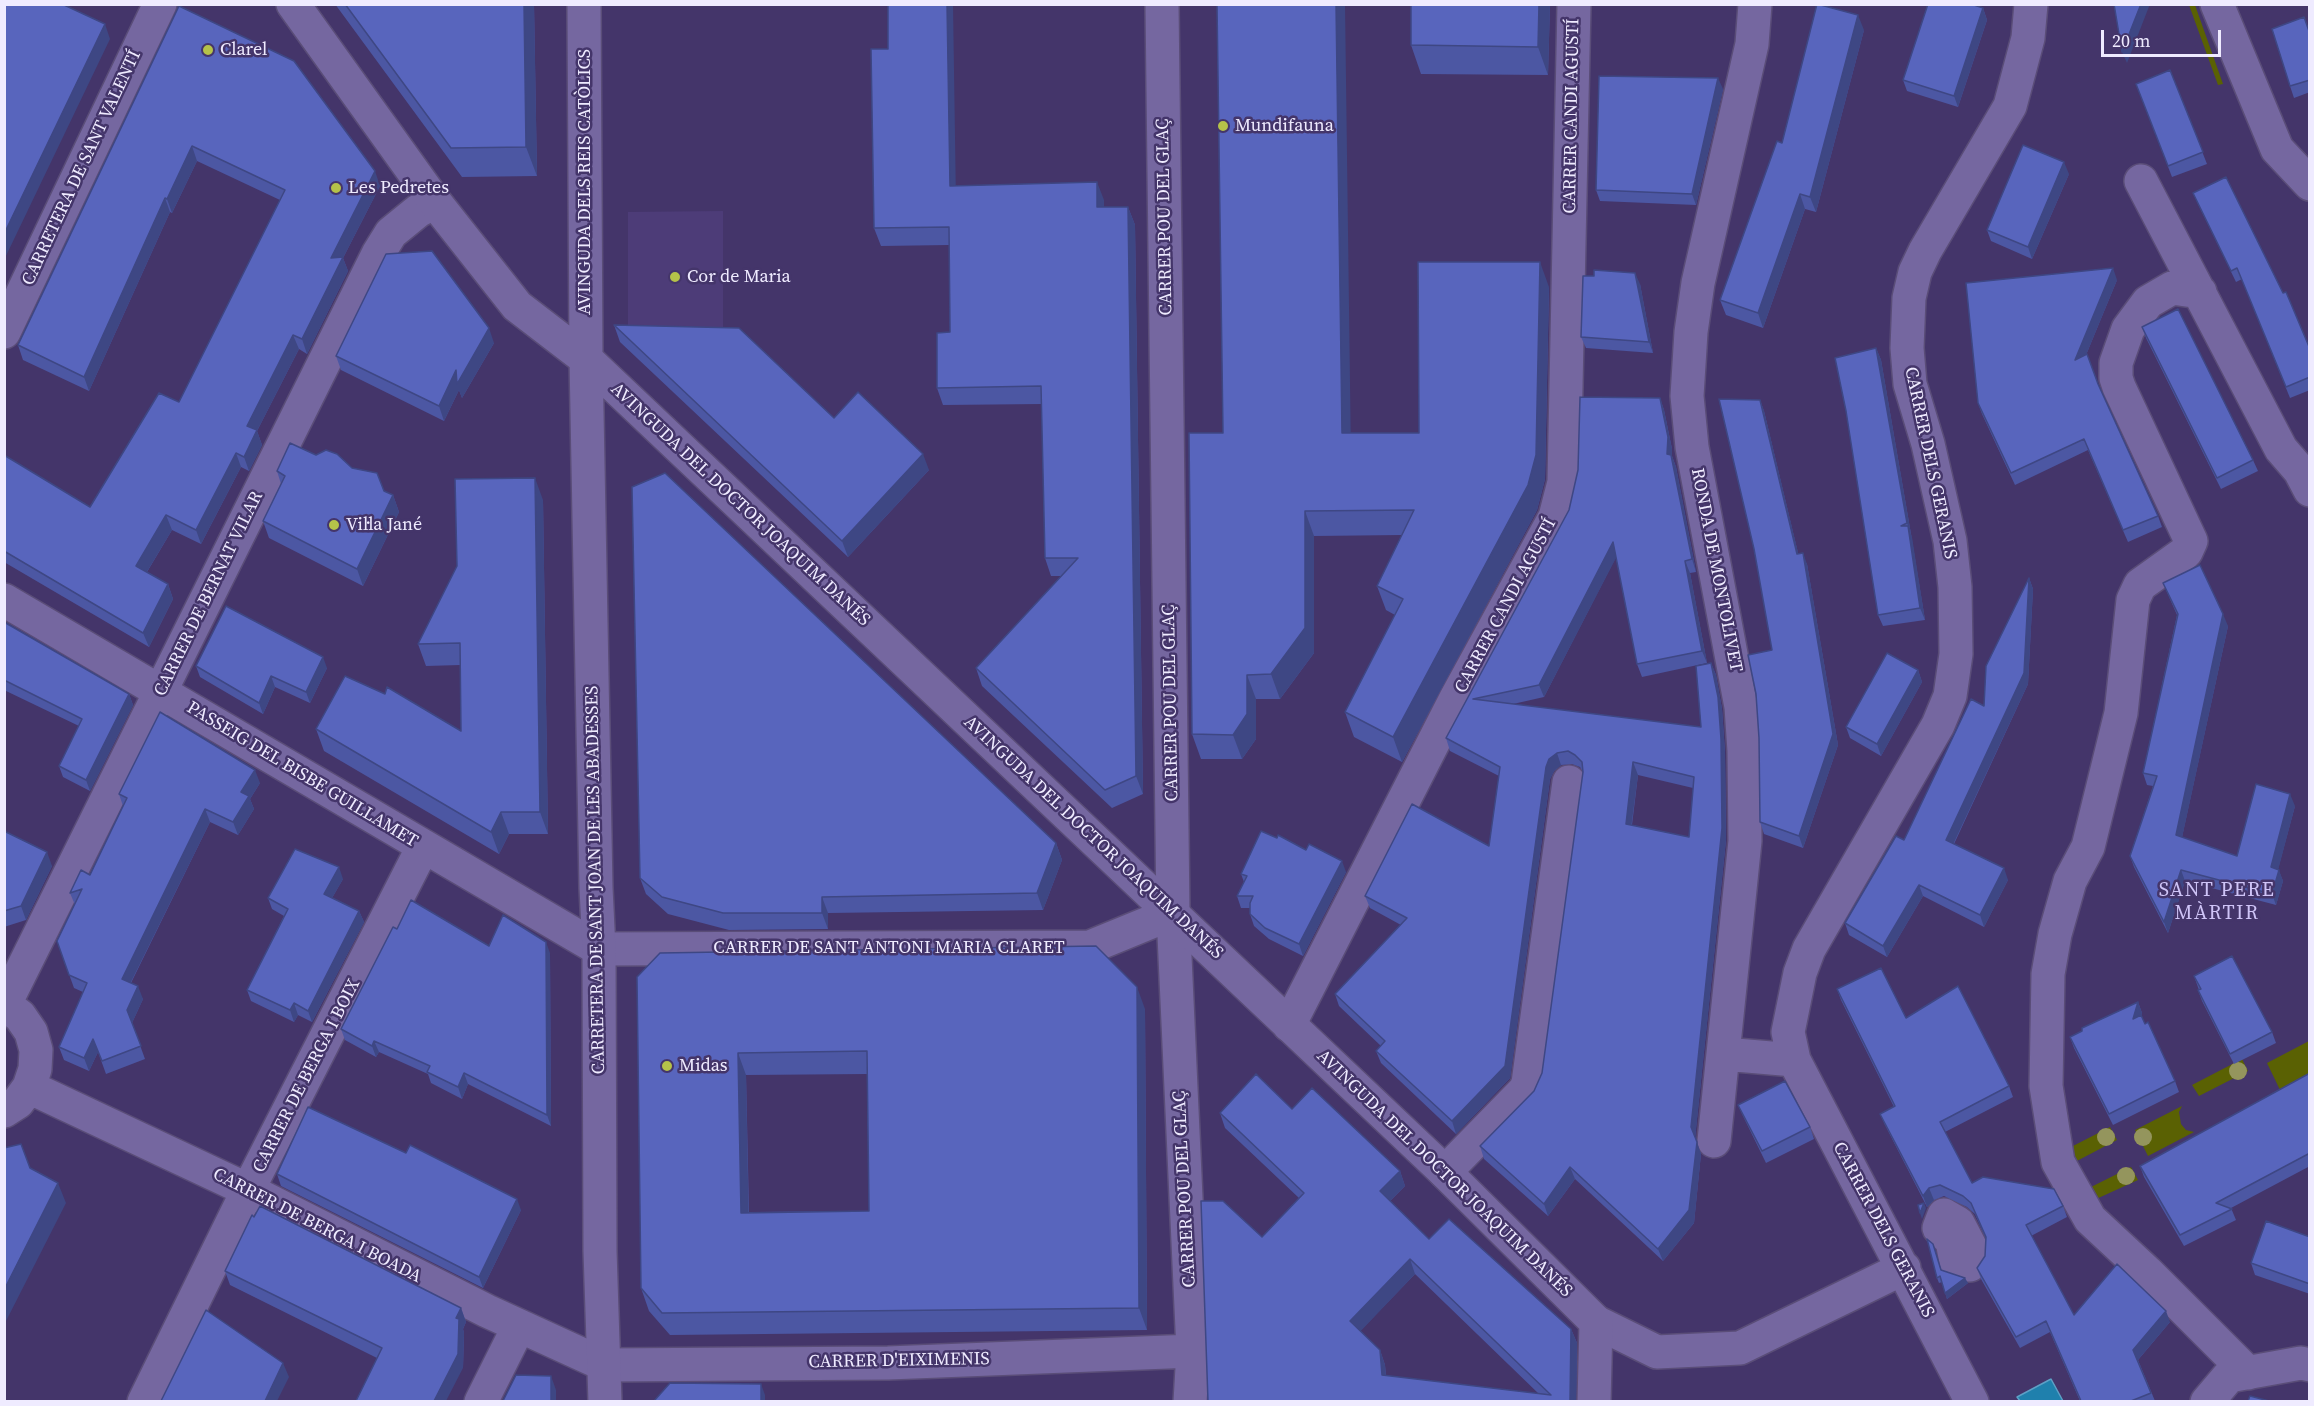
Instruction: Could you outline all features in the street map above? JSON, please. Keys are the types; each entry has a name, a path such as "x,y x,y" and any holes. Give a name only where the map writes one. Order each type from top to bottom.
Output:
{"street":[{"name":"CARRETERA DE SANT VALENTÍ","path":"4,332 160,4"},
{"name":"AVINGUDA DELS REIS CATÒLICS","path":"584,4 586,359"},
{"name":"CARRER POU DEL GLAÇ","path":"1162,4 1173,913 1193,1351 1190,1401"},
{"name":"CARRER CANDI AGUSTÍ","path":"1289,1025 1455,700 1555,518 1564,483 1574,4"},
{"name":"RONDA DE MONTOLIVET","path":"1714,1141 1745,841 1744,740 1737,680 1692,447 1687,396 1691,332 1698,283 1752,44 1755,4"},
{"name":"CARRER DELS GERANIS","path":"1972,1401 1794,1060 1788,1032 1800,974 1809,949 1938,725 1950,696 1956,654 1955,587 1950,541 1928,444 1910,384 1907,348 1909,298 1915,272 1925,251 2010,106 2028,38 2031,4"},
{"path":"2217,4 2277,149 2310,184"},
{"name":"AVINGUDA DEL DOCTOR JOAQUIM DANÉS","path":"293,6 435,202 517,306 586,359 1445,1172 1596,1322 1657,1352 1740,1348 1904,1268"},
{"path":"2141,181 2281,449 2300,471 2310,490"},
{"name":"CARRER DE BERNAT VILAR","path":"5,1004 378,254 391,233 418,211 435,202"},
{"path":"2200,292 2172,288 2148,302 2128,329 2116,363 2116,378 2119,387 2191,541 2186,552 2140,585 2133,600 2121,713 2088,847 2070,881 2055,934 2048,974 2046,1086 2058,1162 2090,1219 2147,1272 2248,1373"},
{"name":"CARRETERA DE SANT JOAN DE LES ABADESSES","path":"586,359 599,949 600,1251 605,1401"},
{"name":"PASSEIG DEL BISBE GUILLAMET","path":"4,600 423,848 599,949"},
{"path":"1445,1172 1525,1090 1528,1083 1569,782"},
{"name":"CARRER DE BERGA I BOIX","path":"144,1401 248,1190 423,848"},
{"name":"CARRER DE SANT ANTONI MARIA CLARET","path":"599,949 1090,947 1173,913"},
{"path":"4,1111 18,1102 29,1087 35,1069 36,1050 31,1032 20,1016 5,1004"},
{"path":"1724,1054 1794,1060"},
{"name":"CARRER DE BERGA I BOADA","path":"29,1087 248,1190 519,1326 605,1365"},
{"path":"1594,1401 1596,1322"},
{"path":"481,1401 519,1326"},
{"name":"CARRER D'EIXIMENIS","path":"605,1365 888,1363 1193,1351"},
{"path":"2207,1401 2229,1376 2307,1366"}],"shaded area":[{"name":"Cor de Maria","path":"723,211 723,343 628,342 628,212"}],"green space":[{"path":"2189,5 2195,5 2223,84 2218,85"},
{"path":"2309,1041 2309,1075 2280,1090 2267,1063"},
{"path":"2242,1059 2248,1071 2199,1096 2192,1085"},
{"path":"2182,1106 2179,1112 2181,1124 2186,1130 2194,1132 2148,1156 2135,1130"},
{"path":"2110,1127 2117,1140 2073,1163 2071,1147"},
{"path":"2131,1167 2138,1180 2094,1200 2087,1189"}],"water":[{"path":"2051,1379 2063,1401 2020,1401 2017,1397"}],"building":[{"path":"4,4 62,4 105,24 4,234"},
{"path":"345,4 524,4 526,147 451,148"},
{"path":"888,4 947,4 950,186 1097,182 1097,207 1128,207 1136,776 1105,790 976,668 1078,558 1045,558 1041,386 937,388 937,333 950,332 949,227 874,228 871,49 888,49"},
{"path":"1217,4 1336,4 1342,433 1419,433 1418,262 1540,262 1536,455 1528,485 1393,737 1345,712 1403,599 1377,586 1414,510 1305,511 1305,628 1271,674 1247,675 1247,714 1233,735 1192,734 1189,433 1223,433"},
{"path":"1411,4 1539,4 1538,47 1411,45"},
{"path":"1817,4 1858,15 1810,197 1800,194 1758,313 1720,300 1777,141 1782,143"},
{"path":"1928,4 1971,4 1983,8 1954,96 1903,80"},
{"path":"2114,4 2141,4 2122,52"},
{"path":"179,6 294,61 375,171 331,258 343,257 302,339 293,335 247,426 257,430 244,457 236,453 196,530 166,515 136,566 168,584 143,633 4,551 4,455 90,507 159,393 179,402 285,190 192,146 167,199 165,198 84,377 18,345"},
{"path":"2304,17 2310,34 2310,80 2290,86 2272,29"},
{"path":"2170,70 2203,152 2168,166 2136,84"},
{"path":"1599,76 1718,78 1692,194 1596,190"},
{"path":"2023,145 2064,162 2028,247 1987,230"},
{"path":"2226,177 2283,293 2286,292 2310,349 2310,377 2286,387 2237,268 2231,271 2193,193"},
{"path":"432,251 489,328 457,384 456,370 439,406 336,356 386,254"},
{"path":"2113,268 2075,360 2087,354 2098,384 2158,516 2123,530 2084,439 2011,473 1978,403 1966,283"},
{"path":"1594,270 1635,273 1649,342 1581,337 1583,276 1594,276"},
{"path":"2178,309 2253,460 2217,478 2142,327"},
{"path":"614,325 739,328 834,418 858,392 923,454 842,541"},
{"path":"1876,348 1907,523 1901,526 1908,526 1920,608 1878,615 1846,411 1835,358"},
{"path":"1580,397 1660,398 1668,437 1667,454 1671,455 1692,559 1685,561 1702,651 1637,664 1613,542 1539,685 1473,699 1701,727 1696,666 1711,663 1718,697 1721,739 1722,828 1691,1127 1697,1142 1689,1210 1658,1249 1570,1167 1544,1204 1480,1146 1534,1091 1542,1073 1583,772 1582,762 1575,755 1568,751 1557,753 1549,759 1546,767 1505,1066 1452,1121 1376,1051 1385,1041 1335,994 1407,918 1365,896 1412,804 1489,846 1500,767 1446,738 1569,510 1578,470","holes":["1633,762 1694,777 1689,837 1626,824"]},
{"path":"1719,399 1760,400 1797,554 1803,553 1833,734 1799,836 1760,822 1756,694 1748,655 1772,650 1754,549"},
{"name":"Vil·la Jané","path":"290,443 316,455 326,450 337,454 352,468 377,473 384,491 393,495 357,569 263,521 285,476 277,471"},
{"path":"665,473 1056,843 1037,893 822,897 822,913 723,913 662,897 640,878 632,487"},
{"path":"535,478 540,812 501,812 491,832 316,729 345,676 385,694 387,687 461,731 460,643 418,644 457,566 455,479"},
{"path":"2200,565 2223,614 2176,835 2237,856 2256,784 2290,794 2271,867 2279,870 2272,894 2181,870 2164,922 2130,856 2157,776 2143,773 2178,614 2163,583"},
{"path":"2029,578 2024,673 1946,840 2004,868 1980,915 1919,885 1883,946 1845,923 1896,836 1904,840 1971,699 1984,706 1986,666"},
{"path":"226,606 323,657 306,692 271,676 259,703 196,666"},
{"path":"4,622 129,694 86,780 59,766 82,719 4,680"},
{"path":"1887,653 1918,670 1877,744 1846,727"},
{"path":"160,712 255,770 241,792 249,796 233,822 205,809 122,979 138,986 127,1010 141,1046 102,1061 93,1039 84,1058 59,1047 87,983 69,975 57,941 82,889 70,893 81,870 90,875 127,798 119,794"},
{"path":"4,831 47,852 21,906 4,911"},
{"path":"1261,831 1277,838 1278,835 1306,850 1309,844 1342,861 1299,944 1265,928 1250,914 1250,903 1253,896 1237,896 1247,876 1241,874"},
{"path":"295,849 339,867 324,894 359,911 308,1011 294,1003 290,1010 247,990 288,909 268,898"},
{"path":"411,900 489,946 503,915 546,942 547,1115 464,1073 458,1087 427,1072 430,1066 374,1041 372,1046 341,1029 393,927 397,929"},
{"path":"1096,946 1137,987 1139,1308 662,1313 641,1288 637,977 660,953","holes":["867,1051 869,1211 741,1213 738,1053"]},
{"path":"2232,956 2272,1032 2230,1054 2198,990 2201,989 2194,976"},
{"path":"1881,968 1906,1018 1958,986 2009,1086 1940,1122 1972,1183 1983,1177 2054,1189 2063,1206 2026,1225 2074,1315 2117,1264 2166,1311 2133,1350 2151,1393 2131,1401 2081,1401 2046,1321 2016,1337 1977,1268 1985,1256 1986,1237 1971,1203 1963,1196 1940,1185 1929,1188 1923,1196 1880,1114 1895,1106 1837,989"},
{"path":"2138,1002 2133,1019 2141,1015 2145,1024 2148,1022 2175,1081 2109,1114 2070,1037 2082,1031 2082,1028"},
{"path":"2310,1073 2310,1153 2216,1203 2232,1209 2180,1235 2140,1166"},
{"path":"1256,1074 1292,1109 1312,1088 1400,1171 1380,1191 1429,1239 1449,1219 1571,1329 1570,1401 1208,1401 1201,1201 1223,1201 1262,1237 1304,1193 1220,1113","holes":["1410,1259 1551,1395 1382,1375 1380,1350 1350,1321"]},
{"path":"1785,1081 1810,1127 1762,1151 1738,1105"},
{"path":"308,1107 406,1153 410,1145 517,1199 479,1277 277,1174"},
{"path":"21,1144 30,1168 58,1183 4,1290 4,1148"},
{"path":"1924,1203 1920,1213 1918,1205"},
{"path":"260,1206 461,1308 456,1318 459,1319 458,1354 434,1401 356,1401 382,1348 225,1271 252,1215 254,1217"},
{"path":"2266,1221 2310,1237 2310,1284 2251,1263"},
{"path":"1927,1239 1933,1244 1941,1270 1965,1278 1945,1293 1940,1276 1937,1278"},
{"path":"206,1310 283,1363 265,1401 161,1401"},
{"path":"516,1375 551,1376 551,1401 503,1401"},
{"path":"670,1383 761,1384 761,1401 654,1401"},
{"path":"2250,1396 2269,1401 2248,1401"}],"place":[{"name":"Clarel","path":"208,50"},
{"name":"Mundifauna","path":"1223,126"},
{"name":"Les Pedretes","path":"336,188"},
{"name":"Cor de Maria","path":"675,277"},
{"name":"Vil·la Jané","path":"334,525"},
{"name":"Midas","path":"667,1066"}],"district":[{"name":"SANT PERE MÀRTIR","path":"2217,902"}]}
